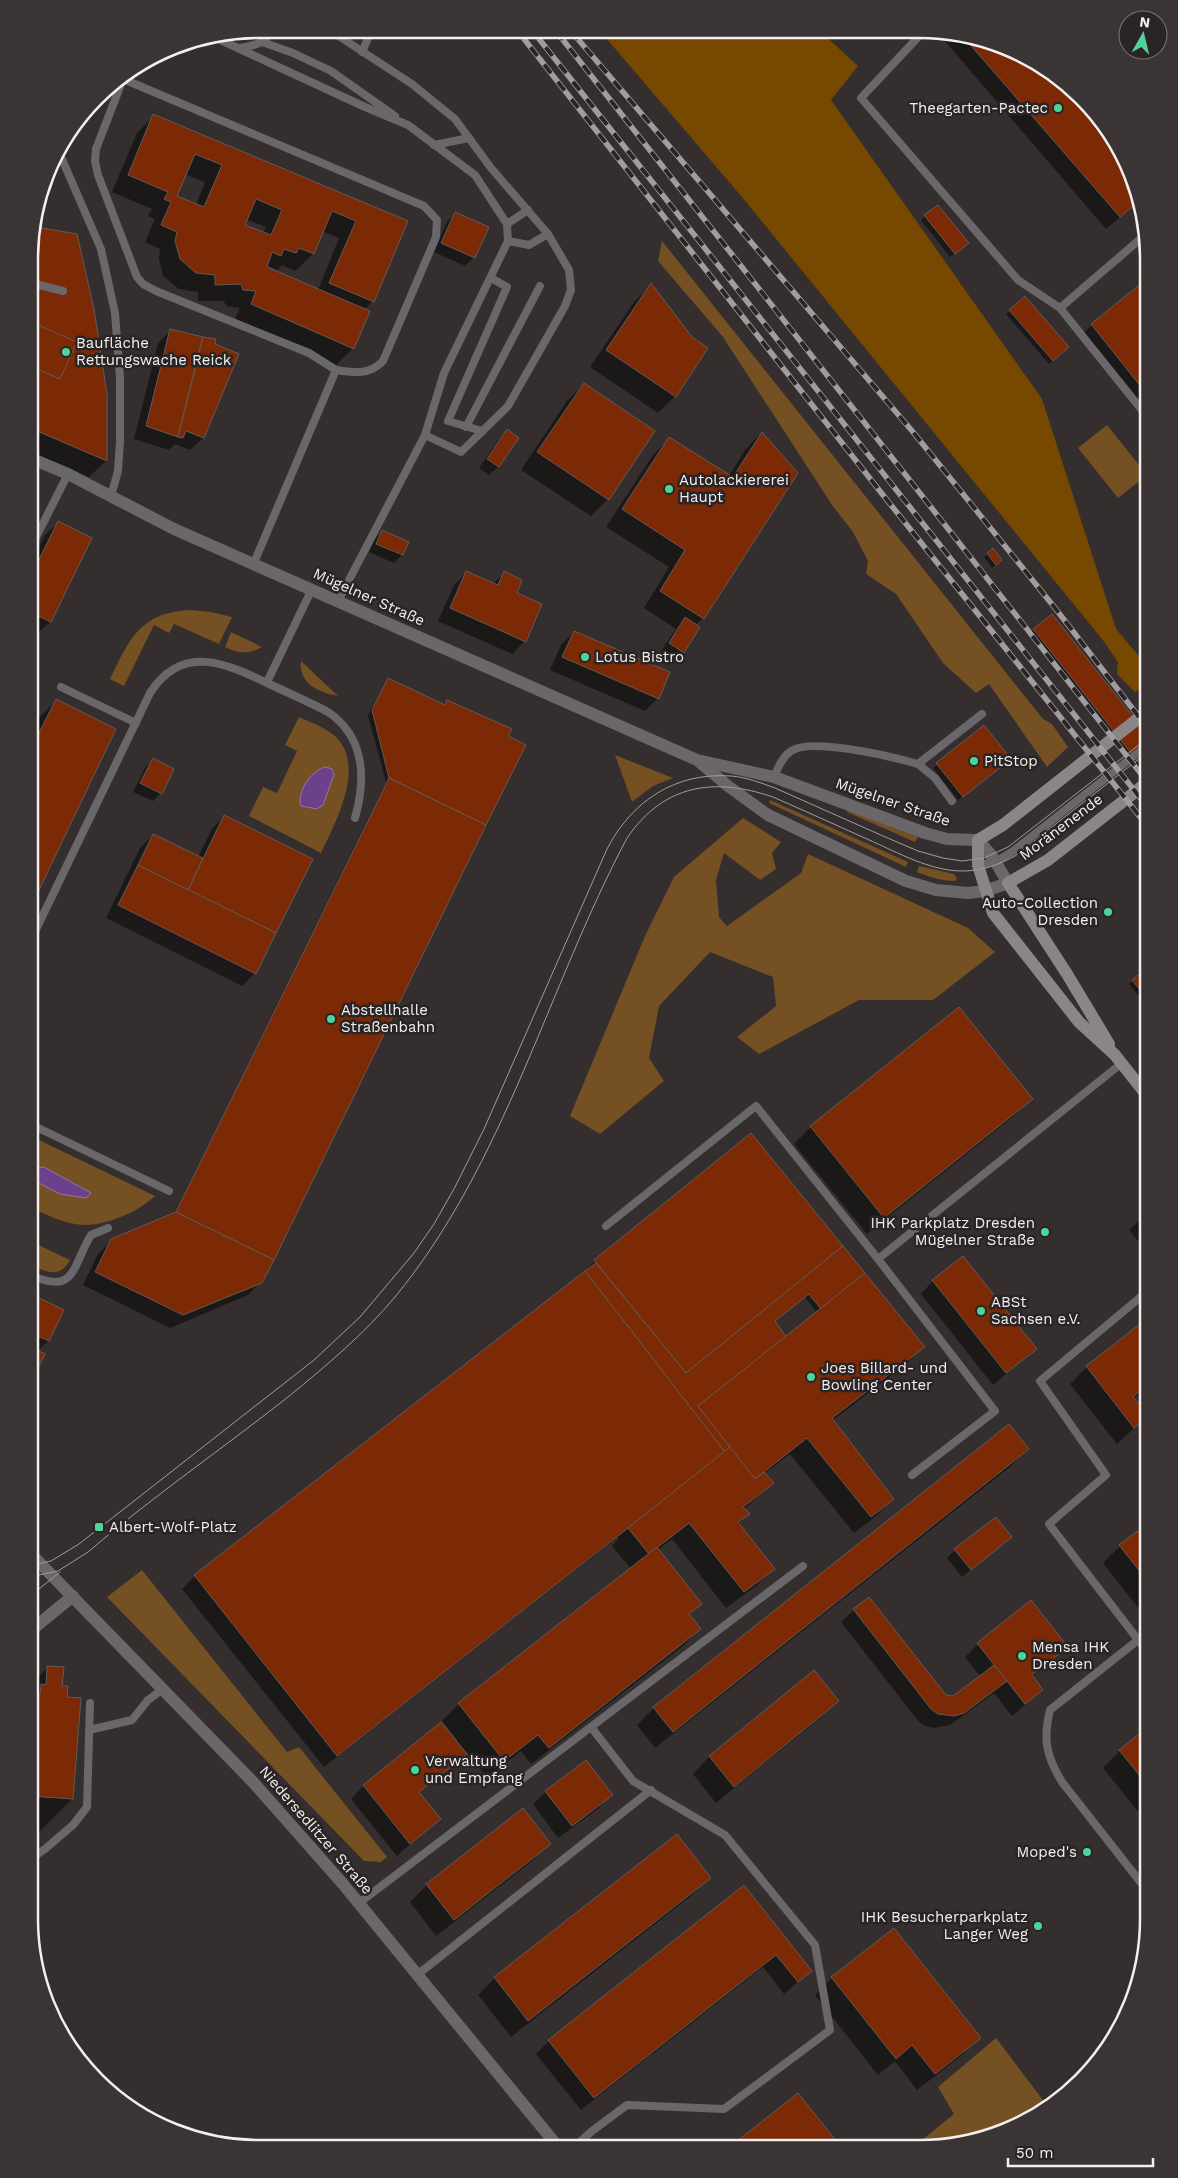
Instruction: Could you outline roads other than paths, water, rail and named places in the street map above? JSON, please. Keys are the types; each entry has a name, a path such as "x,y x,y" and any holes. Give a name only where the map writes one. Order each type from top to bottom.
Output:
{"main road":[{"path":"1118,1059 1079,1022 993,912 978,865 978,840 1024,810 1140,717"},
{"name":"Moränenende","path":"1008,883 1048,860 1140,787"},
{"path":"1008,883 1067,974 1118,1059 1140,1087"}],"street":[{"name":"Mügelner Straße","path":"38,461 68,474 174,529 253,565 312,589 697,760 774,777 925,833 947,838 978,840"},
{"name":"Mügelner Straße","path":"697,760 728,786 768,815 906,881 936,890 968,894 985,891"},
{"path":"978,840 1008,883"},
{"name":"Moränenende","path":"985,891 1008,883"},
{"name":"Niedersedlitzer Straße","path":"38,1561 252,1781 359,1904 552,2140"},
{"path":"38,1624 72,1596"}],"lane":[{"path":"240,48 262,42 266,38"},
{"path":"343,38 412,84 455,120 548,234 570,270 571,290 566,306 508,406 461,452 425,435"},
{"path":"362,52 368,38"},
{"path":"917,38 861,98 1018,280 1060,308 1140,408"},
{"path":"221,41 408,125"},
{"path":"262,42 293,53 331,71 434,144 475,175 507,224 508,241 492,278 444,373 425,435 338,601"},
{"path":"120,86 96,149 95,160 98,175 137,277 143,284 309,353 336,370 357,373 377,368 383,361 436,237 437,220 424,206 127,81"},
{"path":"434,144 469,138"},
{"path":"61,158 100,249 115,312 120,378 120,441 118,471 111,496"},
{"path":"507,224 528,210"},
{"path":"508,241 530,245 548,234"},
{"path":"1060,308 1140,240"},
{"path":"482,431 448,421 507,287 492,278"},
{"path":"38,286 63,291"},
{"path":"466,426 540,286"},
{"path":"253,565 336,370"},
{"path":"38,533 68,474"},
{"path":"266,682 312,589"},
{"path":"38,925 156,684 172,669 181,665 202,661 237,668 328,712 340,720 354,742 362,768 360,798 355,818"},
{"path":"61,687 136,723"},
{"path":"918,764 982,714"},
{"path":"774,777 781,762 791,750 807,746 863,751 918,764 935,778 952,801"},
{"path":"978,865 995,862 1024,843 1140,751"},
{"path":"878,1259 1118,1059"},
{"path":"606,1226 756,1106 878,1259 994,1411 912,1475"},
{"path":"38,1128 169,1191"},
{"path":"38,1278 48,1283 66,1280 91,1235 108,1228"},
{"path":"1140,1297 1040,1380 1106,1475 1049,1524 1140,1643"},
{"path":"359,1904 803,1566"},
{"path":"1138,1640 1050,1710 1046,1727 1046,1741 1053,1768 1062,1782 1140,1882"},
{"path":"90,1730 132,1720 148,1700 163,1688"},
{"path":"38,1854 73,1825 87,1807 90,1703"},
{"path":"582,2140 627,2105 724,2109 830,2030 815,1945 725,1835 633,1780 591,1727"},
{"path":"417,1975 650,1790"}],"tram line":[{"path":"38,1564 51,1561 79,1544 314,1360 360,1317 414,1253 434,1224 455,1187 484,1129 607,849 617,832 642,804 657,793 692,779 711,776 731,776 753,780 775,788 918,851 962,861 984,858 1008,847 1140,744"},
{"path":"38,1575 58,1571 88,1552 137,1512 263,1416 358,1337 395,1297 433,1245 466,1190 496,1133 572,955 627,838 641,820 657,806 674,796 692,790 711,787 731,787 773,797 927,865 952,870 978,870 1015,856 1140,758"},
{"path":"38,1590 60,1572"}],"railway":[{"path":"523,38 883,495 1140,817"},
{"path":"538,38 1140,798"},
{"path":"562,38 1140,773"},
{"path":"577,38 913,432 1055,608 1140,718"}],"place":[{"name":"Theegarten-Pactec","path":"1058,108"},
{"name":"Baufläche Rettungswache Reick","path":"66,352"},
{"name":"Autolackiererei Haupt","path":"669,489"},
{"name":"Lotus Bistro","path":"585,657"},
{"name":"PitStop","path":"974,761"},
{"name":"Auto-Collection Dresden","path":"1108,912"},
{"name":"Abstellhalle Straßenbahn","path":"331,1019"},
{"name":"IHK Parkplatz Dresden Mügelner Straße","path":"1045,1232"},
{"name":"ABSt Sachsen e.V.","path":"981,1311"},
{"name":"Joes Billard- und Bowling Center","path":"811,1377"},
{"name":"Albert-Wolf-Platz","path":"99,1527"},
{"name":"Mensa IHK Dresden","path":"1022,1656"},
{"name":"Verwaltung und Empfang","path":"415,1770"},
{"name":"Moped's","path":"1087,1852"},
{"name":"IHK Besucherparkplatz Langer Weg","path":"1038,1926"}]}
